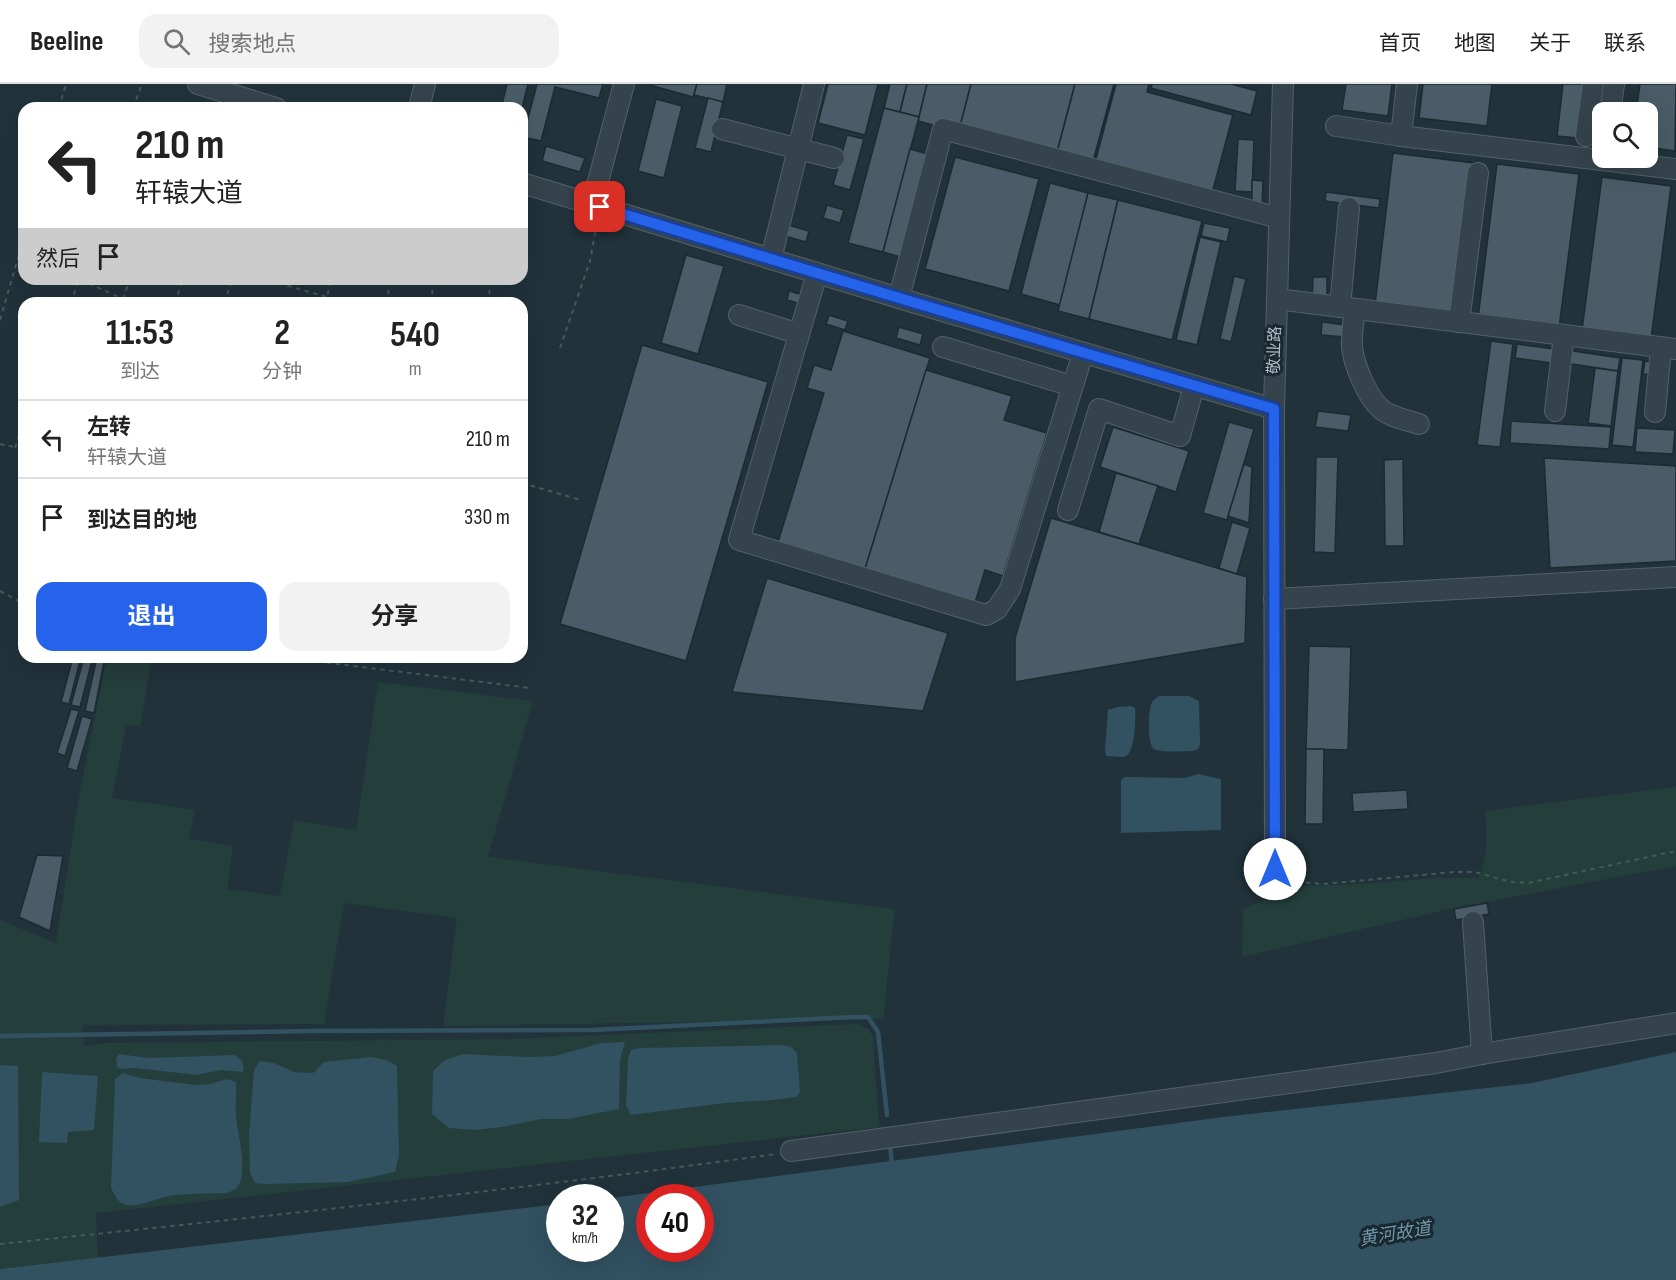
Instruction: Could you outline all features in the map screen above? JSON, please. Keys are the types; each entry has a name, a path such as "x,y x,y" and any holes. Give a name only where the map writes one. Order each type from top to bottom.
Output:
{"street":[{"path":"198,84 256,102"},
{"path":"420,102 425,84"},
{"path":"596,206 624,84"},
{"path":"771,259 814,84"},
{"name":"敬业路","path":"1275,869 1274,409 1283,84"},
{"path":"1401,136 1407,84"},
{"path":"1586,136 1593,84"},
{"path":"1611,102 1614,84"},
{"path":"1336,126 1401,136 1676,168"},
{"path":"722,129 834,158"},
{"path":"899,298 944,129 1279,218"},
{"path":"1459,322 1478,173"},
{"path":"528,185 1274,409"},
{"path":"1349,208 1348,308 1351,343 1357,367 1366,387 1381,410 1419,424"},
{"path":"817,273 739,540 986,615 997,609 1010,589 1083,353"},
{"path":"1277,299 1669,348 1655,412"},
{"path":"739,315 799,334"},
{"path":"1555,411 1564,335"},
{"path":"943,347 1072,386"},
{"path":"1068,510 1099,409 1180,436 1194,386"},
{"path":"1274,599 1676,577"},
{"path":"1473,922 1482,1054"},
{"path":"791,1152 1436,1063 1676,1023"}],"path":[{"path":"61,102 66,84"},
{"path":"136,102 142,84"},
{"path":"560,348 590,261 596,206"},
{"path":"0,320 18,263"},
{"path":"92,285 115,297"},
{"path":"285,285 327,297 330,285"},
{"path":"15,448 18,438"},
{"path":"0,444 18,448"},
{"path":"528,485 581,500"},
{"path":"0,591 18,601"},
{"path":"330,663 530,688"},
{"path":"1275,869 1283,879 1323,884 1454,872 1474,872 1511,882 1528,883 1676,851"},
{"path":"0,1244 513,1187 791,1152"}],"green space":[{"path":"106,663 151,663 140,727 126,725 112,798 195,810 189,839 233,846 227,889 280,896 294,820 356,830 378,682 533,701 488,857 895,909 883,1019 443,1026 457,918 344,903 324,1024 83,1025 84,1046 105,1043 508,1039 856,1024 868,1028 873,1037 879,1127 96,1213 98,1258 0,1269 0,920 56,943 79,797"},
{"path":"1676,787 1676,866 1449,909 1242,957 1243,909 1300,886 1435,878 1479,878 1485,853 1485,811"}],"water":[{"path":"1160,696 1189,696 1199,701 1200,744 1198,749 1167,751 1154,749 1149,734 1150,712 1152,702"},
{"path":"1131,706 1135,708 1135,719 1133,741 1129,753 1124,757 1106,756 1108,710"},
{"path":"1198,774 1221,779 1221,830 1121,833 1121,780 1125,777 1185,778"},
{"path":"625,1042 620,1060 619,1109 568,1119 541,1119 475,1130 449,1128 432,1114 433,1071 445,1060 463,1054 555,1056 601,1043"},
{"path":"783,1045 791,1047 797,1053 800,1092 796,1097 631,1115 626,1105 628,1058 631,1050"},
{"name":"黄河故道","path":"1676,1052 1676,1280 0,1280 0,1269 546,1206 546,1262 624,1262 624,1196 636,1195 636,1262 714,1262 714,1184 1223,1117 1532,1083"},
{"path":"119,1054 148,1058 234,1055 242,1061 244,1067 243,1072 221,1070 197,1075 135,1068 123,1069 117,1067 116,1059"},
{"path":"371,1057 386,1060 397,1066 399,1155 395,1172 348,1182 255,1183 250,1173 249,1133 254,1070 260,1061 274,1063 294,1072 313,1073 324,1062"},
{"path":"0,1065 18,1066 19,1200 0,1207"},
{"path":"42,1072 98,1076 94,1130 68,1132 67,1143 39,1142"},
{"path":"123,1073 140,1078 195,1085 227,1079 236,1082 236,1115 242,1153 242,1174 236,1189 227,1193 169,1196 138,1205 127,1205 119,1201 111,1188 115,1079"}],"building":[{"path":"507,84 528,84 524,102 502,102"},
{"path":"537,84 603,84 599,98 555,87 541,141 528,138 528,118"},
{"path":"646,84 697,84 693,97"},
{"path":"697,84 727,84 723,102 694,95"},
{"path":"828,84 878,84 865,135 818,123"},
{"path":"890,84 907,84 900,112 884,108"},
{"path":"907,84 927,84 919,117 900,112"},
{"path":"927,84 971,84 959,132 918,121"},
{"path":"971,84 1075,84 1056,156 959,130"},
{"path":"1075,84 1114,84 1092,165 1056,156"},
{"path":"1116,84 1149,84 1147,92 1233,115 1211,197 1094,166"},
{"path":"1152,84 1231,84 1257,91 1251,115 1151,88"},
{"path":"1346,84 1392,84 1388,116 1342,110"},
{"path":"1423,84 1492,84 1487,126 1419,118"},
{"path":"1563,84 1584,84 1577,138 1557,136"},
{"path":"1640,84 1676,84 1675,151 1658,149 1658,102 1637,102"},
{"path":"708,98 723,102 711,152 695,148"},
{"path":"656,99 682,106 664,178 638,171"},
{"path":"884,108 919,117 883,252 848,243"},
{"path":"847,135 864,139 850,190 833,185"},
{"path":"1238,139 1254,140 1252,192 1235,191"},
{"path":"546,146 585,158 580,172 542,161"},
{"path":"910,149 931,155 904,258 883,252"},
{"path":"1393,153 1474,163 1455,314 1375,305"},
{"path":"955,157 1039,179 1009,291 925,269"},
{"path":"1497,164 1579,174 1559,328 1478,318"},
{"path":"1602,177 1671,186 1651,339 1582,330"},
{"path":"1252,180 1263,181 1262,208 1252,208"},
{"path":"1050,183 1088,193 1060,305 1021,294"},
{"path":"1326,192 1380,199 1379,208 1325,201"},
{"path":"1088,193 1118,200 1089,319 1058,311"},
{"path":"1118,200 1202,221 1172,340 1089,319"},
{"path":"827,205 844,210 840,223 823,218"},
{"path":"1204,223 1230,228 1227,242 1201,236"},
{"path":"788,225 809,231 806,242 785,236"},
{"path":"1200,237 1221,242 1197,345 1176,340"},
{"path":"686,255 724,266 698,354 661,343"},
{"path":"1234,276 1246,279 1231,342 1220,339"},
{"path":"1313,277 1327,277 1327,303 1312,302"},
{"path":"789,291 807,296 805,305 787,300"},
{"path":"829,315 848,321 845,330 826,324"},
{"path":"1322,322 1346,325 1345,337 1321,335"},
{"path":"899,327 923,334 920,345 896,338"},
{"path":"843,331 930,358 865,569 778,542 824,393 807,388 814,365 831,370"},
{"path":"1491,341 1513,344 1500,447 1477,445"},
{"path":"1517,344 1554,349 1552,363 1515,358"},
{"path":"642,345 768,382 686,661 560,624"},
{"path":"1567,350 1620,358 1618,371 1565,363"},
{"path":"1622,358 1643,360 1633,447 1612,445"},
{"path":"1645,361 1657,362 1655,375 1643,374"},
{"path":"1595,368 1618,371 1611,426 1588,423"},
{"path":"926,370 1012,396 1004,420 1047,433 1003,576 985,570 975,603 865,569"},
{"path":"1318,411 1351,415 1348,431 1315,427"},
{"path":"1511,421 1611,427 1609,449 1510,443"},
{"path":"1229,422 1254,429 1227,520 1203,513"},
{"path":"1113,427 1189,451 1176,492 1100,467"},
{"path":"1637,428 1675,430 1673,454 1635,452"},
{"path":"1316,457 1338,457 1335,553 1314,552"},
{"path":"1544,458 1676,466 1676,561 1550,568"},
{"path":"1403,459 1404,546 1385,546 1384,460"},
{"path":"1244,464 1252,467 1249,523 1228,516"},
{"path":"1116,473 1158,486 1139,544 1099,532"},
{"path":"1051,518 1247,577 1245,643 1015,682 1015,638"},
{"path":"1232,522 1250,528 1237,574 1219,568"},
{"path":"767,578 948,633 923,711 732,692"},
{"path":"1309,646 1351,647 1348,750 1306,749"},
{"path":"71,663 79,663 69,704 61,702"},
{"path":"82,663 91,663 80,707 71,705"},
{"path":"96,663 104,663 94,713 85,711"},
{"path":"71,709 79,711 65,756 57,753"},
{"path":"82,716 92,719 77,771 67,768"},
{"path":"1306,749 1324,749 1323,824 1305,824"},
{"path":"1407,790 1408,809 1353,812 1352,793"},
{"path":"37,855 63,856 50,931 19,917"},
{"path":"1487,903 1489,914 1456,920 1454,909"}],"waterway":[{"path":"0,1036 312,1031 592,1030 868,1017 878,1032 887,1115"},
{"path":"890,1142 892,1167"}],"route":[{"path":"600,207 1274,409 1275,869"}]}
